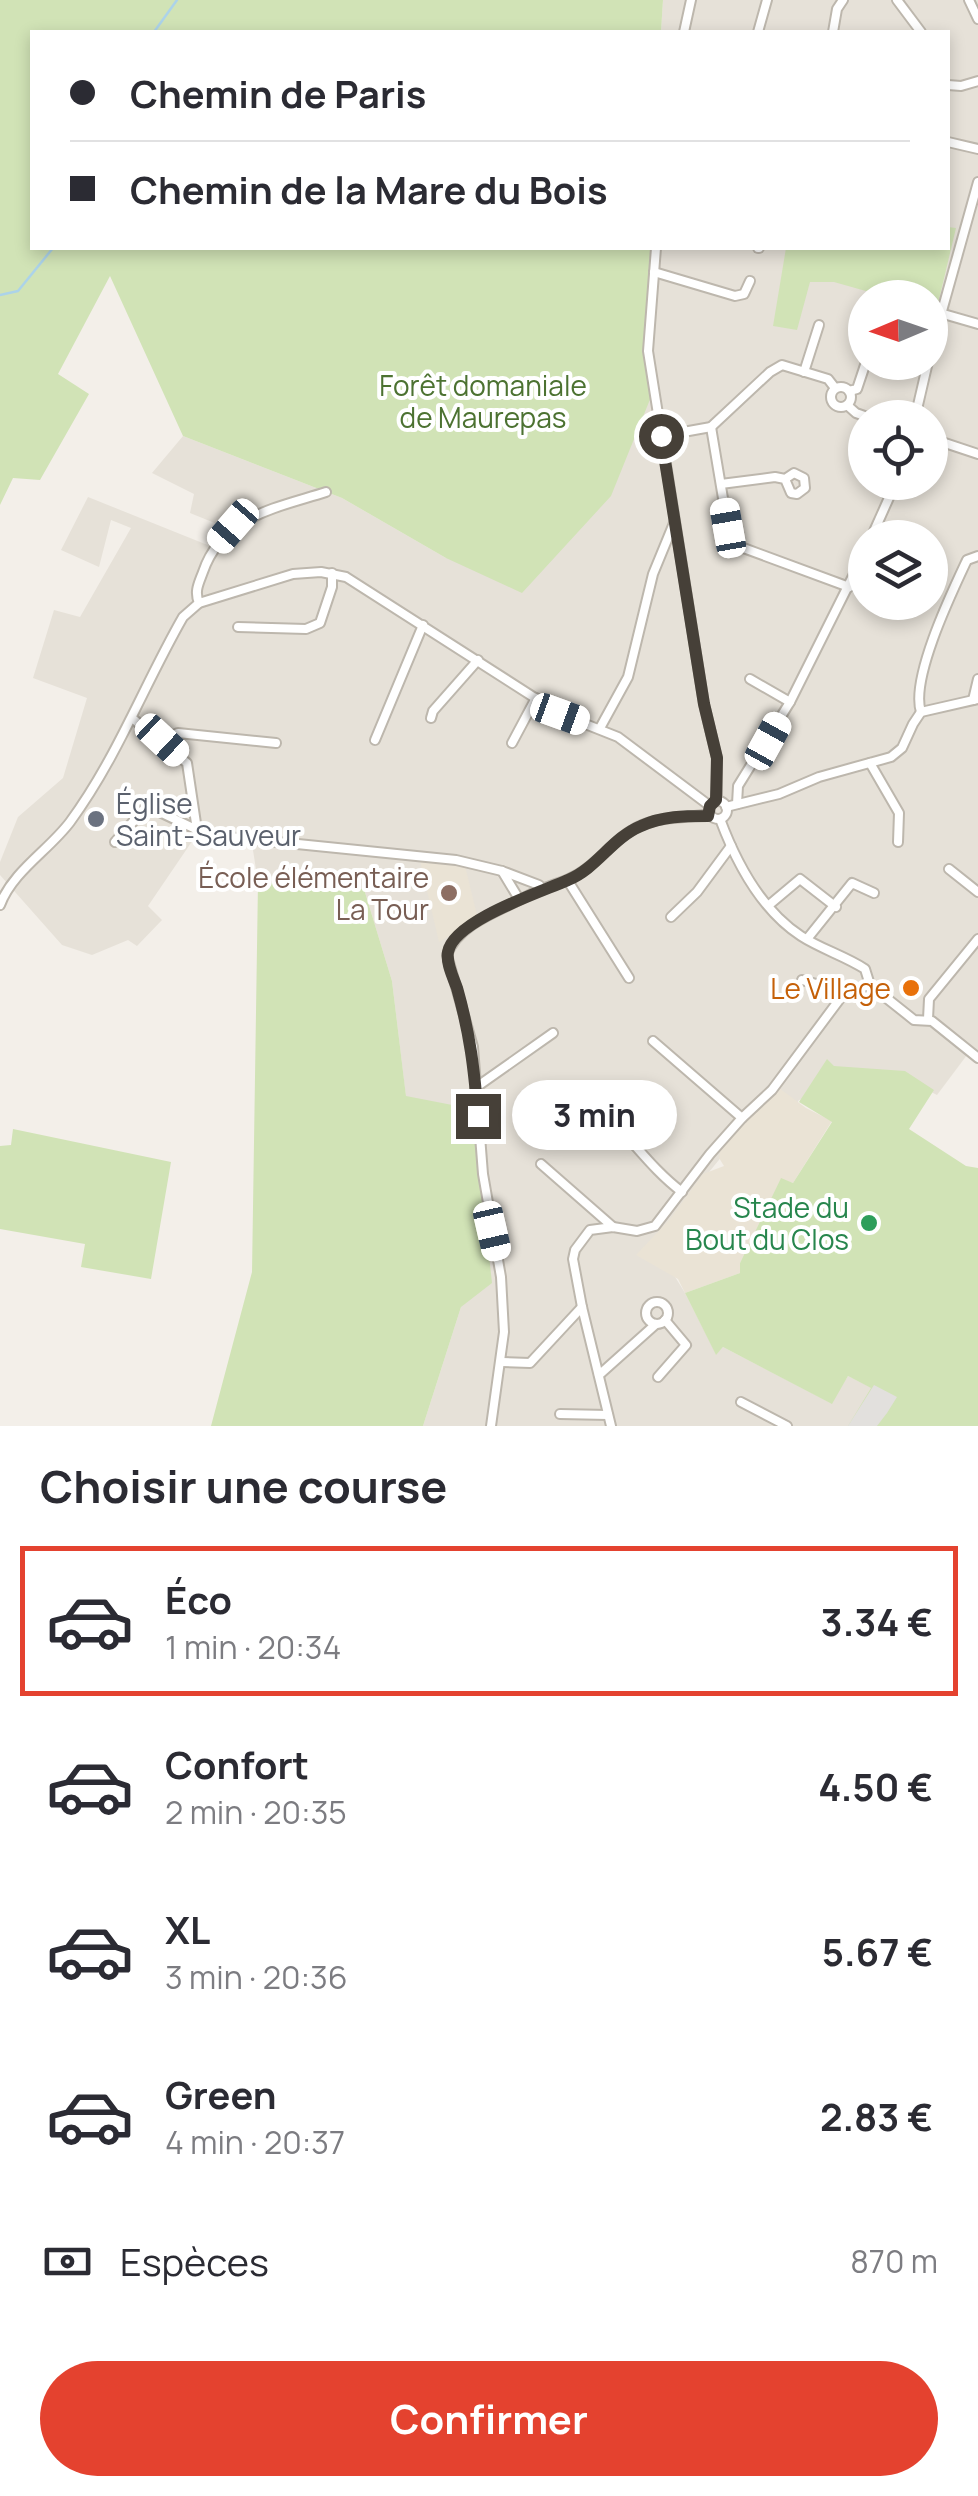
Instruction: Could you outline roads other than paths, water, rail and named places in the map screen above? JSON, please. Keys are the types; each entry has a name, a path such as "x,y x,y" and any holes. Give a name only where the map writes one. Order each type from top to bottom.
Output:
{"street":[{"path":"684,30 690,0"},
{"path":"759,30 767,0"},
{"path":"833,30 843,0"},
{"path":"897,0 920,30"},
{"path":"969,0 978,19"},
{"path":"950,85 978,81"},
{"path":"950,142 978,149"},
{"path":"948,285 978,182"},
{"path":"656,250 648,352 704,704 717,758 712,807"},
{"path":"654,272 735,296 744,294 750,280"},
{"path":"948,315 978,324"},
{"path":"804,372 818,325"},
{"path":"661,436 711,428 782,365 828,379 835,388"},
{"path":"849,391 857,389 860,380"},
{"path":"835,388 849,391 847,405 841,407 833,402 835,388"},
{"path":"711,428 730,540 848,587"},
{"path":"948,444 978,454"},
{"path":"721,484 785,479"},
{"path":"199,603 196,594 206,562 233,526 253,515 326,492"},
{"path":"600,728 628,677 653,574 674,523"},
{"path":"922,712 920,684 950,594 968,560 978,556"},
{"path":"238,627 306,629 320,623 332,587 332,573"},
{"path":"0,905 8,889 70,822 106,767 184,618 199,603 293,574 332,573 346,577 560,714 618,738 712,807 754,887 769,905 807,939 865,969 870,986 914,1020 928,1019 978,1058"},
{"path":"737,804 738,786 790,702 848,589"},
{"path":"375,740 423,625"},
{"path":"431,718 433,710 478,660"},
{"path":"492,1426 502,1362 501,1277 483,1174 473,1047 447,955 453,940 540,888 586,870 635,828 661,818 737,804 891,757 902,748 922,712 976,700 978,678"},
{"path":"750,679 790,702"},
{"path":"512,743 536,698"},
{"path":"132,718 187,763 197,830"},
{"path":"162,740 178,733 276,743"},
{"path":"870,763 899,813 898,842"},
{"path":"116,842 147,806 208,835 456,860 502,871 540,888"},
{"path":"720,818 725,815 726,806"},
{"path":"671,917 697,892 731,846"},
{"path":"949,869 978,892"},
{"path":"502,871 519,900"},
{"path":"769,905 800,878 836,907"},
{"path":"568,880 629,978"},
{"path":"0,881 8,889"},
{"path":"807,939 852,883 874,894"},
{"path":"928,1019 928,1000 978,939"},
{"path":"802,980 845,992 870,986"},
{"path":"611,1426 582,1308 575,1250 590,1230 655,1226 742,1118 772,1090 845,992"},
{"path":"476,1088 553,1034"},
{"path":"653,1042 742,1118"},
{"path":"601,1110 625,1132 659,1174 682,1192"},
{"path":"541,1164 613,1227"},
{"path":"502,1362 530,1363 582,1308"},
{"path":"599,1375 661,1322 686,1345 658,1377"},
{"path":"741,1402 787,1426"},
{"path":"560,1414 608,1415"}],"waterway":[{"path":"155,30 177,0"},
{"path":"0,295 18,291 51,250"}],"place":[{"name":"Église Saint-Sauveur","path":"96,819"},
{"name":"École élémentaire La Tour","path":"449,893"},
{"name":"Le Village","path":"911,988"},
{"name":"Stade du Bout du Clos","path":"869,1223"}],"park label":[{"name":"Forêt domaniale de Maurepas","path":"483,401"}]}
